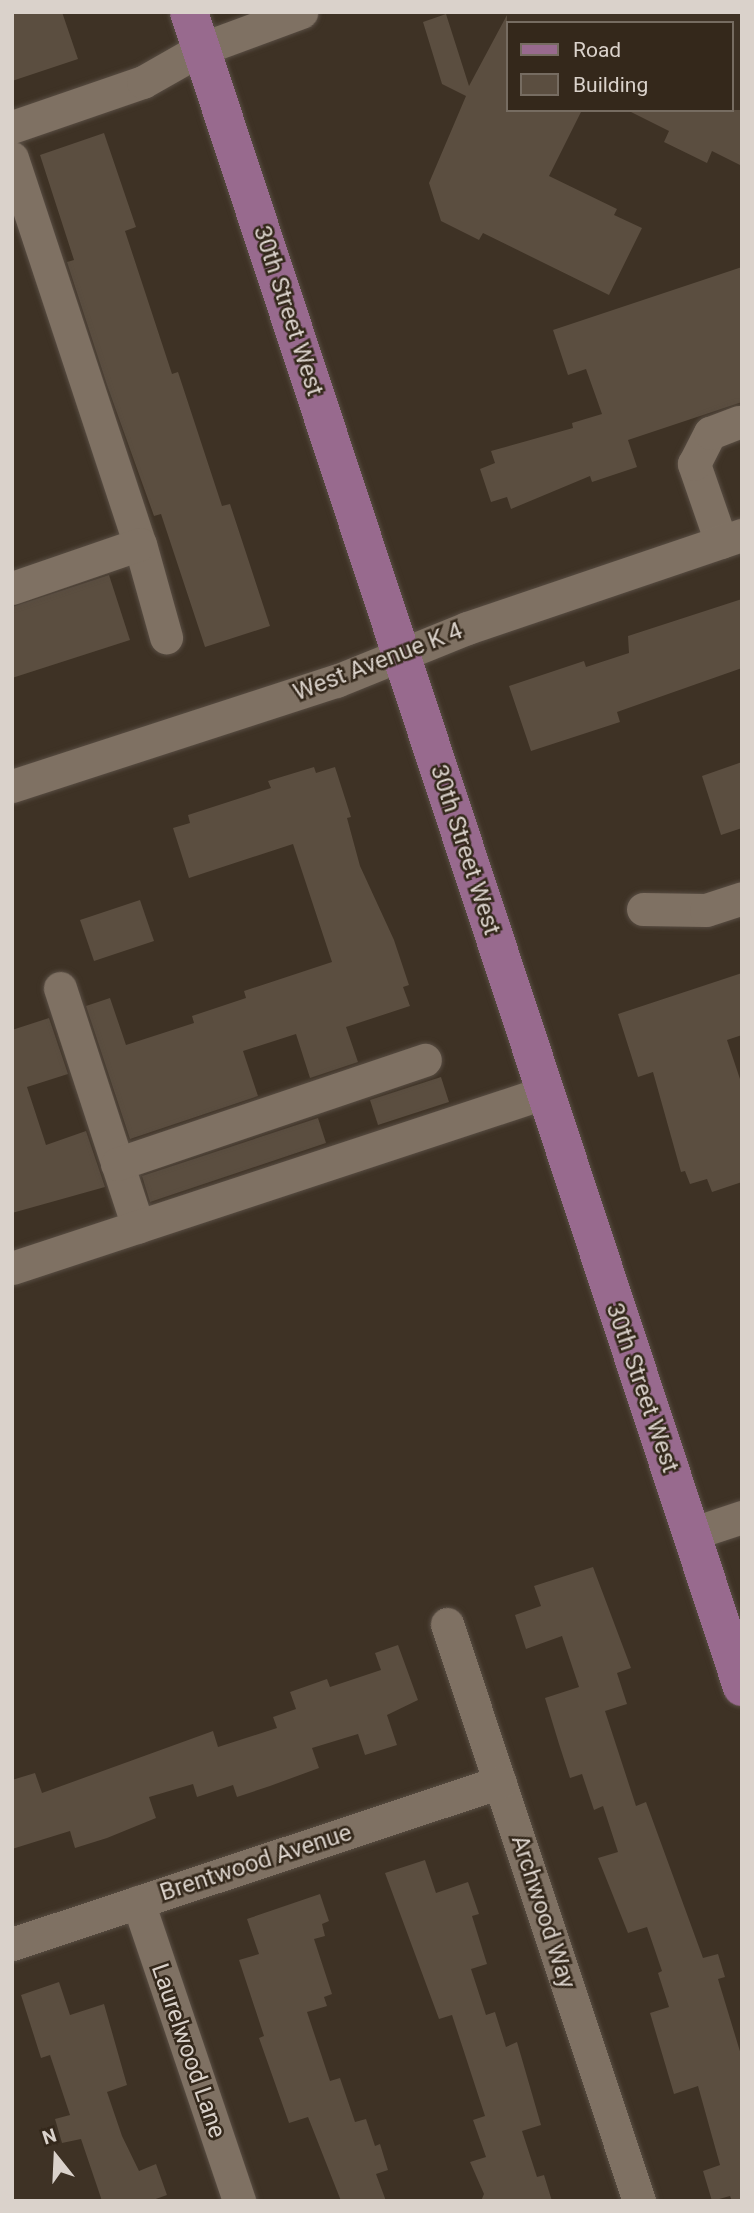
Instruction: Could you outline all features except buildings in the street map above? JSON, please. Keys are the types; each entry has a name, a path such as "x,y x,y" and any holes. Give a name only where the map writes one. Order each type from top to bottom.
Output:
{"main road":[{"name":"30th Street West","path":"189,12 402,655 543,1093 742,1687"}],"street":[{"path":"12,127 143,82 201,49 301,12"},
{"path":"12,158 26,245 140,544 166,637"},
{"path":"731,538 694,464 710,433 739,422"},
{"name":"West Avenue K 4","path":"12,786 336,681 467,628 731,538"},
{"path":"12,587 140,544"},
{"path":"643,909 706,910 742,898"},
{"path":"60,988 138,1227"},
{"path":"117,1164 425,1060"},
{"path":"12,1268 543,1093"},
{"path":"691,1534 742,1517"},
{"name":"Archwood Way","path":"447,1623 639,2201"},
{"name":"Brentwood Avenue","path":"12,1944 500,1782"},
{"name":"Laurelwood Lane","path":"138,1902 239,2201"}]}
